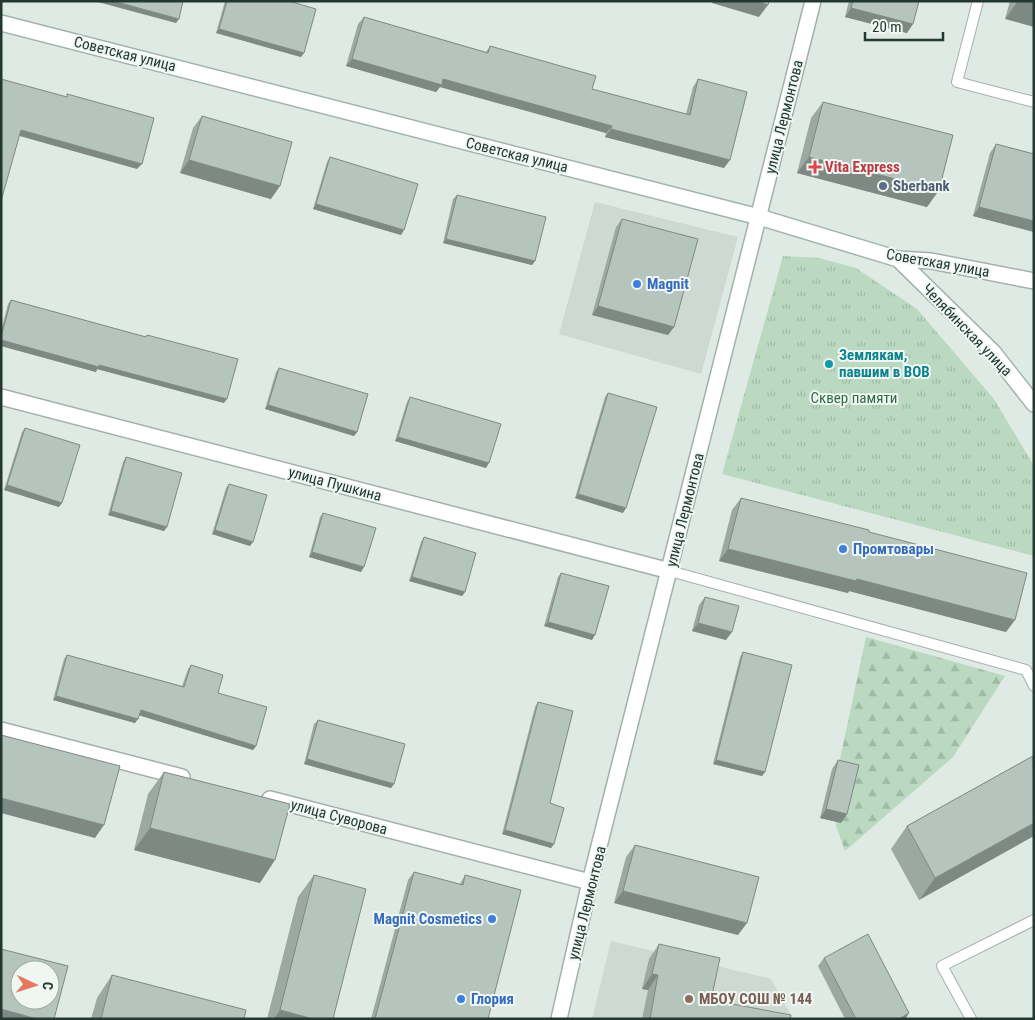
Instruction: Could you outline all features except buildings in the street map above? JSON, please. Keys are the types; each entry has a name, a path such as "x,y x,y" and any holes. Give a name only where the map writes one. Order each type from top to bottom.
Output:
{"street":[{"name":"улица Лермонтова","path":"560,1019 590,882 814,1"},
{"name":"Советская улица","path":"1,23 759,217 898,258 931,261 1034,281"},
{"name":"Челябинская улица","path":"898,258 993,352 1034,404"},
{"name":"улица Пушкина","path":"1,396 670,571"},
{"path":"1,730 200,781"},
{"name":"улица Суворова","path":"258,796 590,882"}],"lane":[{"path":"978,1 957,82 1034,102"},
{"path":"670,571 1026,670 1034,686"},
{"path":"971,1019 942,966 1034,920"}],"shaded area":[{"path":"595,202 738,237 701,374 559,334"},
{"name":"МБОУ СОШ № 144","path":"611,941 771,979 793,1019 592,1019"}],"green space":[{"name":"Сквер памяти","path":"783,256 819,258 856,268 917,309 994,399 1034,466 1034,556 722,474"},
{"path":"866,637 1005,676 953,757 845,851 836,826 837,773"}],"place":[{"name":"Vita Express","path":"815,167"},
{"name":"Sberbank","path":"883,186"},
{"name":"Magnit","path":"637,284"},
{"name":"Землякам, павшим в ВОВ","path":"829,364"},
{"name":"Промтовары","path":"843,549"},
{"name":"Magnit Cosmetics","path":"492,919"},
{"name":"Глория","path":"461,999"},
{"name":"МБОУ СОШ № 144","path":"689,999"}]}
